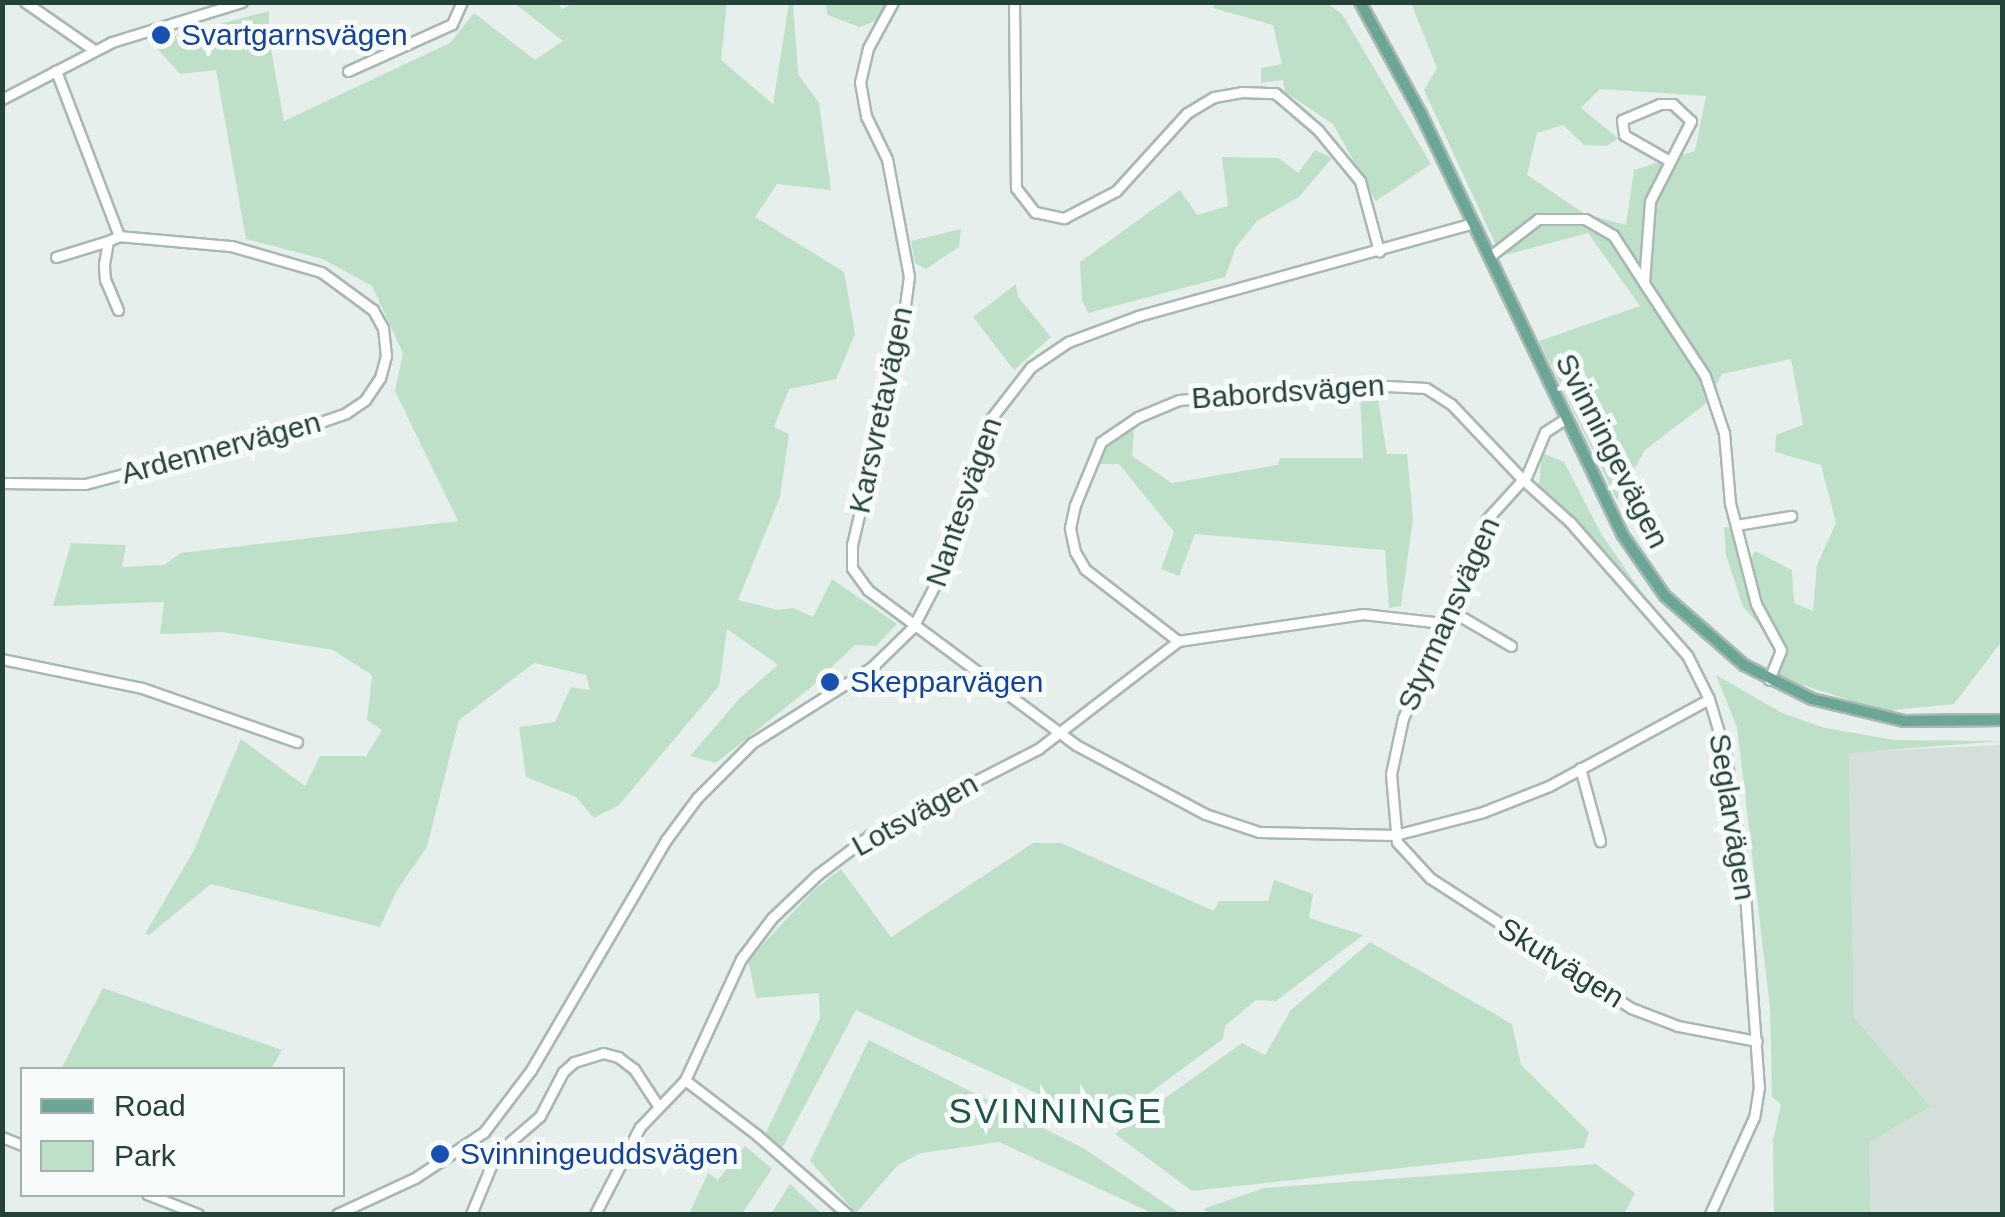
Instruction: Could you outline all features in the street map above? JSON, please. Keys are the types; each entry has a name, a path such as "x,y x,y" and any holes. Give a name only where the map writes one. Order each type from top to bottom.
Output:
{"main road":[{"name":"Svinningevägen","path":"1360,2 1421,114 1622,534 1650,577 1703,633 1769,680 1837,707 1880,717 1930,723 2002,720"}],"street":[{"path":"26,2 94,50"},
{"path":"2,99 94,50 242,2"},
{"path":"348,71 452,24 462,2"},
{"name":"Karsvretavägen","path":"893,2 868,48 860,93 886,159 909,276 901,336 852,546 852,568 868,590 913,626"},
{"path":"1014,2 1016,188 1035,212 1064,218 1116,191 1188,113 1214,97 1241,92 1275,93 1326,138 1360,181 1379,251"},
{"path":"56,71 119,236"},
{"path":"1644,283 1646,218 1668,160 1690,130 1691,121 1673,104 1660,104 1622,120 1620,126 1628,138 1668,160"},
{"path":"1489,257 1538,220 1585,219 1614,235 1706,376 1724,433 1736,525 1756,604 1781,650 1769,680"},
{"name":"Nantesvägen","path":"337,1214 416,1178 484,1132 532,1070 666,840 697,798 752,744 872,667 913,626 937,582 980,441 997,406 1031,367 1068,342 1100,328 1472,223"},
{"name":"Ardennervägen","path":"2,483 85,484 312,426 356,407 380,378 386,346 379,319 355,293 321,272 220,244 119,236 56,257"},
{"path":"108,241 105,280 118,310"},
{"name":"Babordsvägen","path":"1178,642 1090,573 1072,541 1072,515 1098,447 1151,410 1189,398 1287,388 1366,383 1420,387 1451,404 1523,480"},
{"name":"Styrmansvägen","path":"1395,834 1391,774 1395,741 1442,622 1486,520 1523,480 1541,438 1566,419"},
{"name":"Seglarvägen","path":"1523,480 1570,522 1640,606 1680,644 1709,699 1726,756 1740,836 1757,1041 1754,1117 1710,1214"},
{"path":"1736,525 1792,516"},
{"path":"1448,609 1512,646"},
{"path":"1178,642 1363,614 1442,622"},
{"path":"913,626 1060,734 1164,794 1240,828 1395,834 1484,812 1530,795 1709,699"},
{"name":"Lotsvägen","path":"595,1214 631,1142 657,1104 685,1080 740,959 772,918 817,875 870,834 1020,760 1060,734 1178,642"},
{"path":"2,659 142,688 297,742"},
{"path":"1580,768 1600,841"},
{"name":"Skutvägen","path":"1395,834 1404,854 1422,872 1631,1008 1678,1026 1757,1041"},
{"path":"471,1214 496,1154 540,1116 566,1068 594,1054 610,1055 628,1064 657,1104"},
{"path":"685,1080 757,1135 847,1214"},
{"path":"484,1132 496,1154"},
{"path":"155,1197 198,1214"}],"shaded area":[{"path":"2002,745 2002,1214 1871,1214 1869,1142 1931,1107 1854,1017 1849,752"}],"green space":[{"path":"574,2 727,3 721,60 773,104 789,3 793,3 798,74 819,103 831,190 777,184 755,217 844,272 855,334 836,379 789,389 774,427 789,434 780,497 738,600 778,610 793,608 813,617 832,579 897,624 876,646 855,645 810,688 716,763 690,756 739,699 778,665 727,629 719,686 619,805 594,818 576,797 526,777 519,727 555,722 571,687 590,690 586,675 534,663 459,720 427,847 397,890 380,927 211,884 149,935 145,934 194,850 241,739 305,786 320,756 366,756 382,730 367,720 372,675 333,650 222,632 160,634 164,602 53,606 71,543 126,545 122,567 164,565 181,553 458,521 395,391 403,353 372,286 323,259 246,239 216,70 180,74 151,42 269,11 269,38 284,121 450,43 474,13 535,60 563,41 514,3 558,3 562,9"},
{"path":"825,3 890,3 881,19 859,27 828,15"},
{"path":"1215,3 1327,3 1342,14 1431,164 1376,201 1333,124 1285,92 1283,80 1261,83 1261,68 1282,64 1273,25 1213,8"},
{"path":"1411,3 2002,3 2002,641 1954,704 1883,711 1775,676 1778,645 1743,607 1726,555 1724,527 1734,528 1745,569 1755,551 1792,570 1794,603 1813,611 1817,565 1836,523 1821,465 1775,452 1776,435 1803,425 1791,359 1722,374 1704,405 1645,450 1617,500 1539,341 1640,306 1588,233 1501,256 1424,90 1437,68","holes":["1600,89 1706,96 1695,151 1634,170 1626,225 1585,214 1527,175 1537,133 1563,125 1584,145 1607,146 1618,138 1581,108"]},
{"path":"1315,150 1332,158 1299,197 1257,221 1236,247 1225,277 1088,313 1082,300 1080,262 1180,190 1197,215 1228,206 1222,157 1279,158 1298,173"},
{"path":"961,229 959,247 926,269 915,263 911,241"},
{"path":"1016,284 1018,297 1051,337 1014,370 973,317"},
{"path":"1376,387 1387,454 1407,454 1413,519 1401,606 1389,608 1385,550 1195,534 1179,576 1161,569 1174,532 1119,464 1096,464 1112,440 1134,430 1132,456 1172,483 1278,465 1280,458 1363,458 1360,390"},
{"path":"1542,453 1564,462 1602,535 1649,603 1539,486"},
{"path":"1716,675 1782,713 1825,728 1895,740 2002,741 1849,753 1854,1017 1931,1107 1869,1142 1871,1214 1774,1214 1773,1141 1781,1104 1772,1097 1770,1008 1737,727"},
{"path":"1033,843 1061,843 1214,911 1219,901 1268,901 1274,880 1313,894 1309,918 1363,935 1276,1001 1256,1000 1225,1026 1223,1039 1106,1125 856,1010 781,1150 764,1137 820,1018 819,993 756,998 748,960 814,890 841,869 891,937"},
{"path":"1370,942 1512,1024 1521,1065 1589,1132 1584,1148 1192,1191 1115,1134 1242,1043 1265,1055 1291,1010"},
{"path":"103,988 282,1050 272,1067 62,1067"},
{"path":"869,1040 1083,1148 1181,1214 1154,1214 999,1142 921,1153 898,1165 856,1213 810,1161"},
{"path":"745,1146 772,1169 742,1214 689,1214 708,1173 718,1180"},
{"path":"1596,1164 1635,1193 1624,1214 1210,1214 1203,1209 1264,1188"},
{"path":"790,1184 822,1214 771,1214"}],"place":[{"name":"Svartgarnsvägen","path":"161,35"},
{"name":"Skepparvägen","path":"830,682"},
{"name":"Svinningeuddsvägen","path":"440,1154"}],"district":[{"name":"SVINNINGE","path":"1056,1111"}]}
